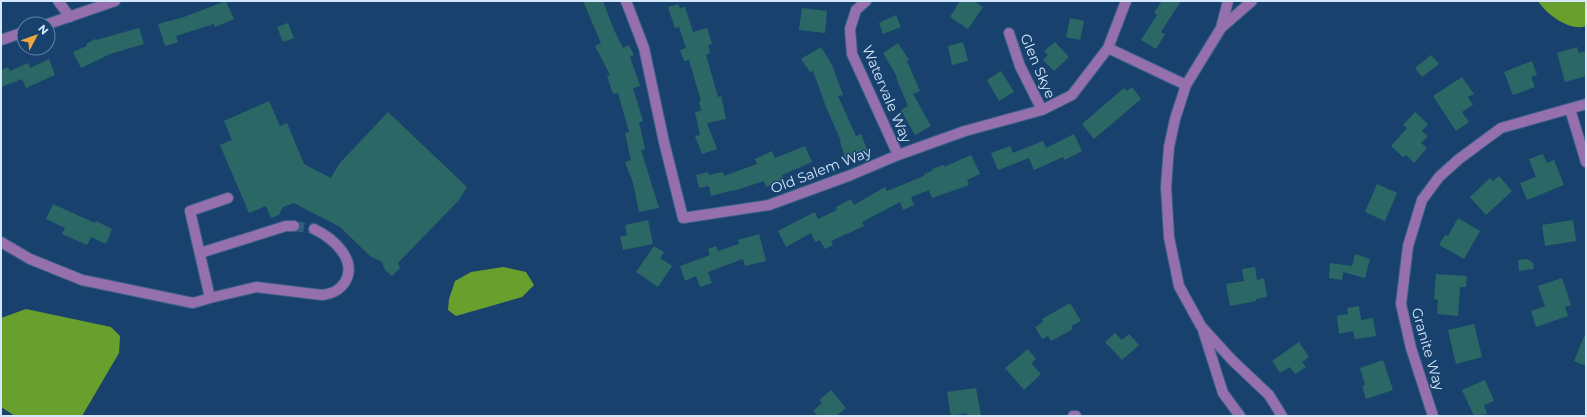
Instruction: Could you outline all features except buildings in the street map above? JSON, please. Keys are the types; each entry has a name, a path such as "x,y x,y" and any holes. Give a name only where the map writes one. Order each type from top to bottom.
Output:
{"street":[{"path":"58,1 70,17"},
{"path":"56,21 115,1"},
{"name":"Old Salem Way","path":"626,1 644,48 664,142 683,218 769,205 851,175 898,155 965,131 1042,110 1072,96 1108,48 1126,1"},
{"name":"Watervale Way","path":"866,1 856,10 850,29 852,54 898,155"},
{"path":"1228,1 1221,28 1186,85 1175,120 1169,147 1166,187 1169,237 1179,286 1201,326 1223,394 1240,416"},
{"path":"1221,28 1252,1"},
{"name":"Glen Skye","path":"1009,33 1020,66 1042,110"},
{"path":"1,40 16,35"},
{"path":"1108,48 1186,85"},
{"name":"Granite Way","path":"1433,416 1411,348 1400,304 1408,246 1422,200 1439,177 1459,159 1501,128 1586,104"},
{"path":"1570,109 1586,162"},
{"path":"210,298 190,211 228,198"},
{"path":"200,253 286,226 294,226"},
{"path":"1,242 30,259 82,280 193,303 256,287 322,295 332,294 342,286 348,277 349,265 342,252 327,235 314,229"},
{"path":"1201,326 1232,360 1269,395 1282,416"}],"shaded area":[{"path":"1538,1 1586,1 1586,26 1573,26 1559,21 1552,16"},
{"path":"503,267 526,272 534,285 522,297 456,316 448,310 449,299 455,281 471,272"},
{"path":"26,309 111,327 120,336 119,353 82,416 15,416 1,407 1,318"}],"tunnel":[{"path":"294,226 314,229"}]}
